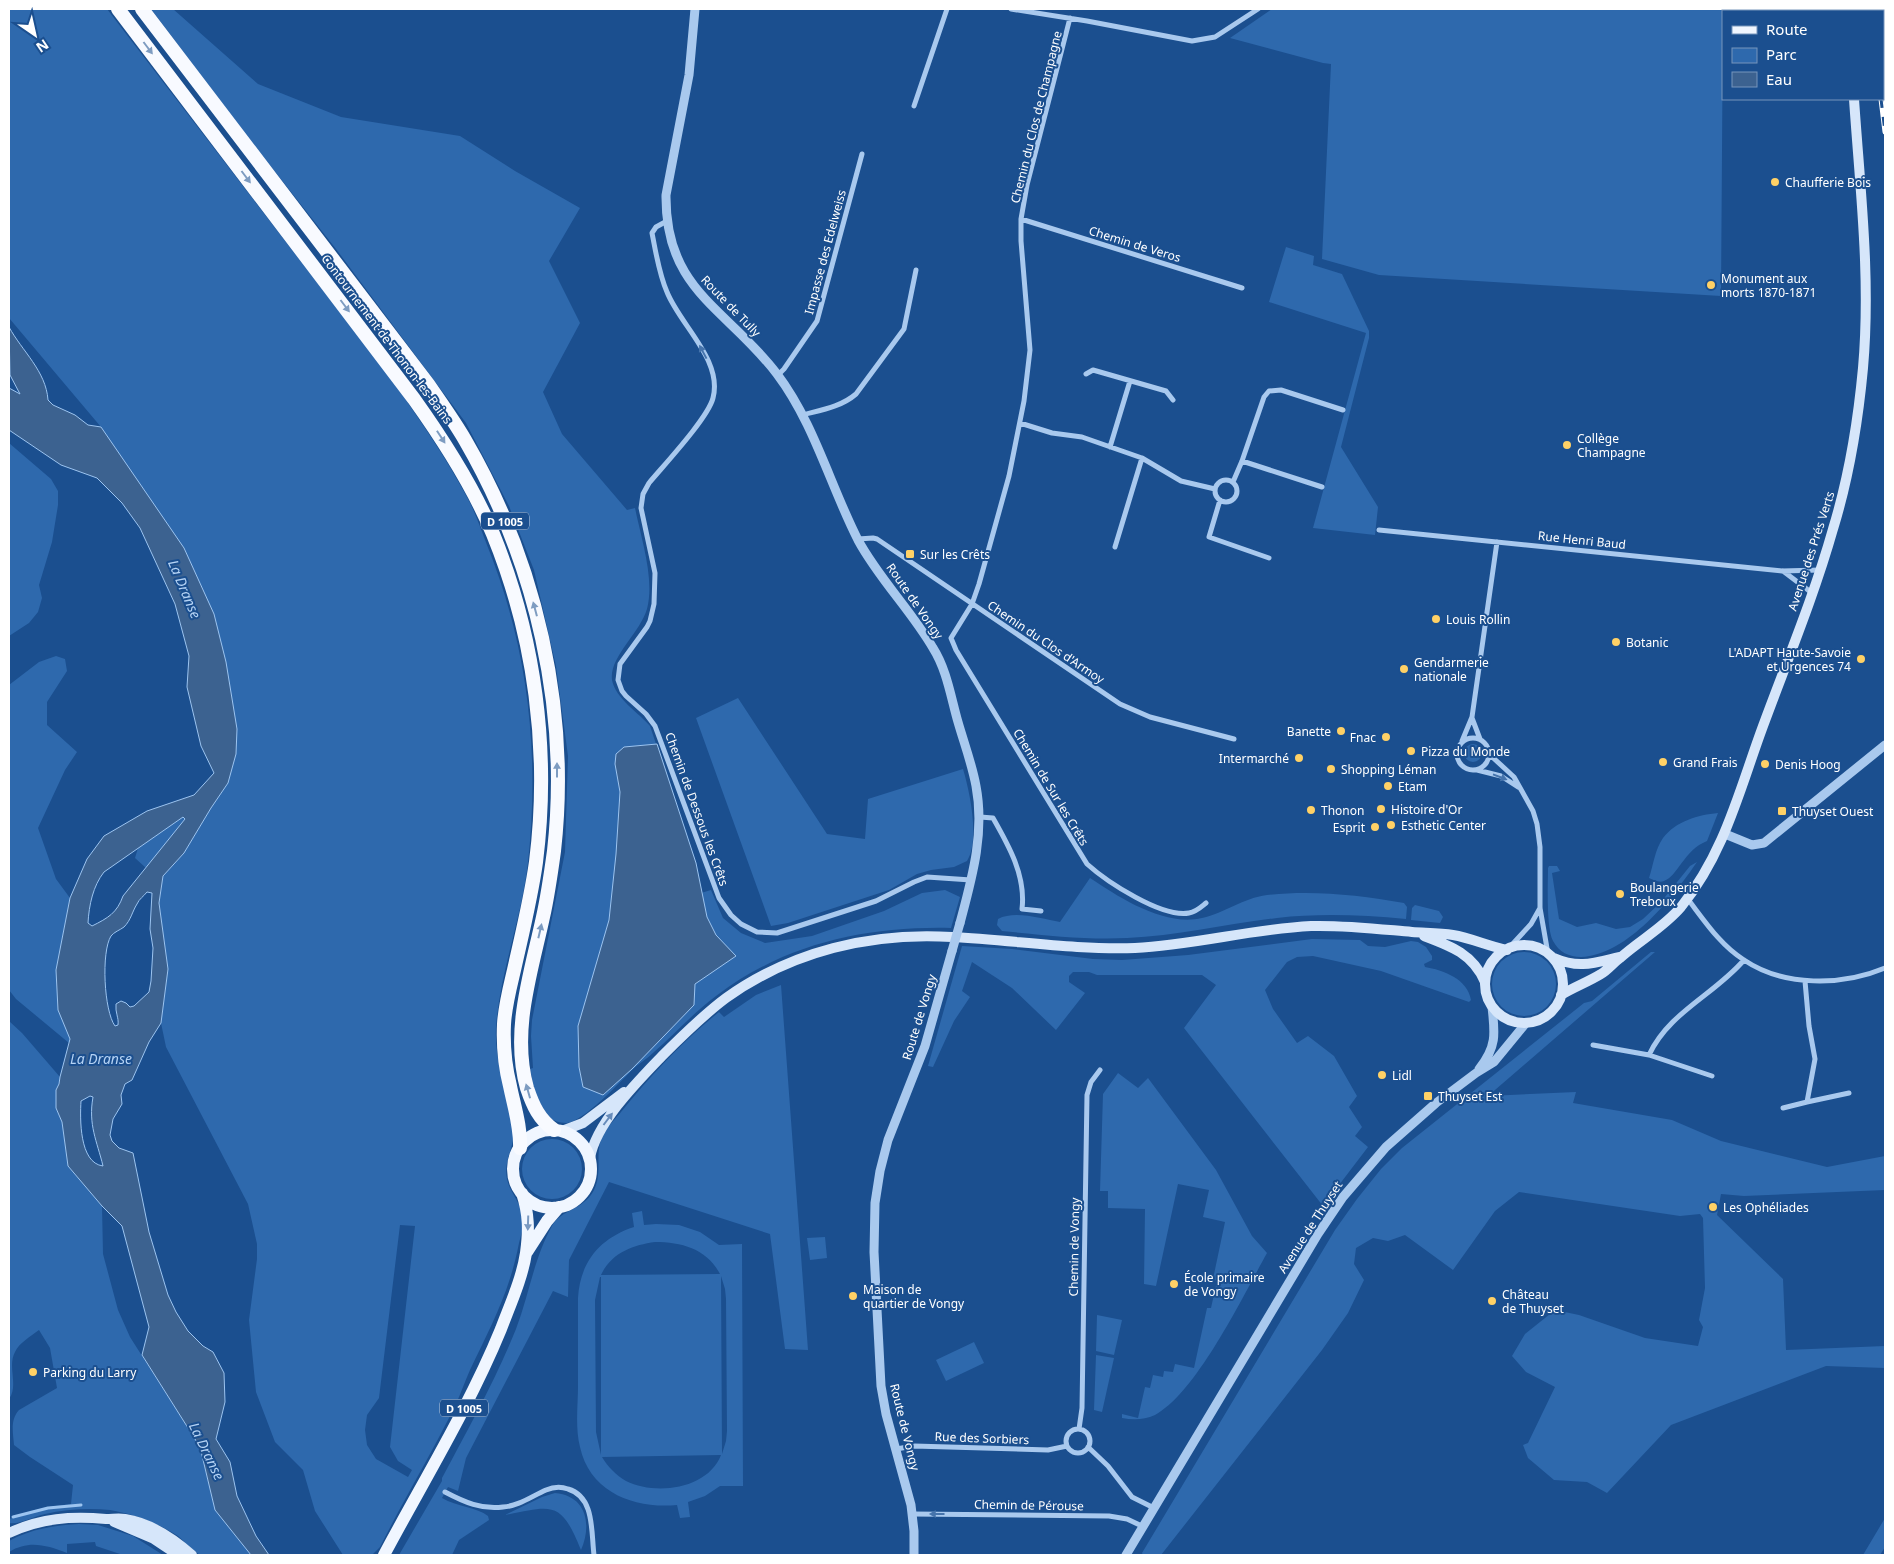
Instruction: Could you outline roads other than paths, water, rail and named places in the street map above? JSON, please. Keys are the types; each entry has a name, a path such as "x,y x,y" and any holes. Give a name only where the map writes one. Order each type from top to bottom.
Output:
{"highway":[{"name":"Contournement de Thonon-les-Bains","path":"118,9 414,398 440,436 470,488 504,563 522,625 530,662 537,708 541,764 540,813 535,864 504,1023 506,1065 520,1130 520,1148"},
{"name":"Contournement de Thonon-les-Bains","path":"142,9 438,398 466,441 512,536 531,594 542,637 552,700 556,742 557,806 554,850 544,914 526,996 521,1038 525,1080 532,1102 541,1119 558,1131"}],"main road":[{"name":"Avenue des Prés Verts","path":"1687,898 1706,872 1725,834 1820,570 1834,526 1849,466 1863,368 1865,330 1865,268 1854,100"},
{"path":"1561,995 1603,972 1664,924 1687,898"},
{"path":"635,1084 600,1130 593,1144 590,1158 591,1171 585,1190 571,1202 558,1207 539,1205 522,1193 514,1174 515,1160 520,1148 535,1134 558,1131 583,1124 635,1084 708,1013 742,987 780,967 821,951 863,941 906,936 949,936 1067,946 1127,948 1168,945 1272,929 1309,926 1365,927 1452,935 1507,949"},
{"path":"1415,932 1462,952 1476,966 1485,982 1486,994 1492,1007 1507,1019 1526,1023 1538,1021 1548,1015 1556,1006 1561,995 1562,976 1559,966 1551,956"},
{"path":"1485,982 1492,963 1498,955 1507,949 1526,945 1536,947 1551,956 1571,964 1585,965 1620,957"},
{"path":"558,1131 580,1141 590,1158"},
{"name":"D 1005","path":"385,1555 481,1374 511,1303 526,1254 528,1215 522,1193"},
{"name":"D 1005","path":"526,1254 558,1207"},
{"path":"9,1533 56,1518 86,1516 125,1519 150,1527 172,1539 192,1555"},
{"path":"106,1519 154,1539 178,1555"}],"street":[{"name":"Route de Tully","path":"695,9 687,86 667,188 667,221 673,248 687,277 709,304 762,356 778,375 802,415 858,540"},
{"path":"914,106 947,9"},
{"path":"1011,9 1070,18 1183,41 1200,41 1223,33 1258,9"},
{"name":"Chemin du Clos de Champagne","path":"972,604 1002,504 1020,423 1030,350 1021,241 1021,219 1027,185 1070,18"},
{"name":"Impasse des Edelweiss","path":"778,375 817,321 862,154"},
{"name":"Chemin de Veros","path":"1021,219 1242,288"},
{"name":"Chemin de Dessous les Crêts","path":"667,221 656,227 652,233 662,276 667,294 704,352 712,371 714,383 713,398 706,414 649,483 643,494 641,508 655,573 654,604 650,621 642,635 624,657 618,674 622,691 655,726 723,904 731,915 748,928 757,932 777,933 876,901 908,884 927,877 971,880"},
{"path":"802,415 847,402 856,394 904,329 916,270"},
{"path":"1086,374 1093,370 1130,380 1166,391 1173,400"},
{"path":"1110,447 1130,380"},
{"path":"1233,482 1264,397 1269,391 1280,390 1342,410"},
{"path":"1020,423 1052,433 1082,437 1142,458 1181,481 1215,489"},
{"path":"1116,548 1142,458"},
{"path":"1242,461 1322,487"},
{"path":"1222,480 1233,482 1237,489 1235,497 1228,502 1220,500 1216,496 1216,486 1222,480"},
{"path":"1220,500 1209,537 1269,558"},
{"name":"Rue Henri Baud","path":"1379,530 1782,571 1820,570"},
{"name":"Chemin du Clos d'Armoy","path":"858,540 876,539 1120,704 1150,718 1234,739"},
{"name":"Route de Vongy","path":"858,540 878,571 915,619 940,661 976,786 980,817 978,853 960,923 928,1037 888,1140 880,1171 875,1203 875,1261 880,1377 884,1406 912,1514 914,1555"},
{"path":"1496,542 1472,718 1456,751 1457,760 1465,768 1501,776 1521,789"},
{"path":"1782,571 1812,593"},
{"name":"Chemin de Sur les Crêts","path":"972,604 951,638 1087,864 1117,887 1159,908 1188,914 1206,904"},
{"path":"1472,718 1480,739 1487,746 1489,754 1509,771 1533,811 1539,831 1540,908 1551,956"},
{"path":"1462,741 1472,737 1480,739"},
{"path":"1725,834 1752,845 1764,843 1885,745"},
{"path":"1477,770 1484,765 1489,754"},
{"path":"980,817 993,818 1007,843 1019,871 1023,888 1022,910 1041,911"},
{"path":"1687,898 1726,946 1744,960 1762,970 1805,981 1854,978 1885,968"},
{"path":"1507,949 1531,924 1540,908"},
{"path":"1649,1055 1663,1031 1676,1017 1734,972 1744,960"},
{"path":"1805,981 1805,997 1815,1059 1808,1102"},
{"name":"Avenue de Thuyset","path":"1476,1073 1489,1056 1493,1046 1492,1007"},
{"name":"Avenue de Thuyset","path":"1126,1555 1318,1234 1343,1197 1370,1164 1402,1132 1476,1073 1498,1058 1526,1023"},
{"path":"1593,1045 1649,1055 1712,1076"},
{"name":"Chemin de Vongy","path":"1079,1429 1082,1408 1087,1095 1091,1082 1100,1070"},
{"path":"1783,1108 1849,1093"},
{"path":"1079,1429 1086,1432 1089,1436 1090,1444 1085,1450 1073,1452 1067,1446 1068,1434 1079,1429"},
{"name":"Rue des Sorbiers","path":"896,1449 914,1446 1048,1450 1067,1446"},
{"path":"1088,1447 1108,1466 1132,1497 1155,1509"},
{"path":"445,1492 467,1503 493,1508 517,1504 552,1488 561,1487 573,1490 583,1499 589,1510 594,1555"},
{"name":"Chemin de Pérouse","path":"912,1514 1109,1516 1127,1519 1144,1527"}],"water":[{"name":"La Dranse","path":"9,327 38,370 43,380 48,400 53,405 75,415 88,425 101,427 184,548 214,614 226,662 237,729 236,754 228,783 184,853 163,876 159,903 168,969 161,1023 149,1042 132,1080 125,1084 121,1095 122,1104 113,1119 110,1135 112,1141 119,1148 133,1153 149,1232 168,1295 176,1312 188,1331 203,1346 213,1352 224,1373 225,1402 216,1439 230,1462 237,1496 256,1536 269,1555 251,1555 215,1510 200,1447 142,1355 149,1327 122,1226 68,1166 62,1122 56,1108 56,1090 70,1039 58,1010 56,970 70,898 87,859 104,836 147,811 194,795 214,773 201,746 187,687 189,656 175,604 140,528 122,503 97,478 61,465 9,430 9,388 20,394 10,375","holes":["183,817 185,819 123,896 115,911 92,926 88,923 92,896 104,872","147,892 152,893 150,929 153,948 149,992 134,1006 130,1007 121,1001 116,1004 118,1025 115,1026 108,1008 106,995 105,968 108,944 111,936 124,927 130,919 138,902","90,1096 93,1097 92,1125 103,1166 95,1163 85,1149 81,1128 81,1101"]},
{"path":"657,744 696,863 707,917 716,935 736,956 695,984 694,1005 632,1069 603,1095 583,1087 579,1067 578,1026 609,920 620,792 615,764 616,754 624,747"}],"waterway":[{"path":"13,1517 48,1508 81,1505"}],"railway":[{"path":"1881,100 1885,132"}],"place":[{"name":"Chaufferie Bois","path":"1775,182"},
{"name":"Monument aux morts 1870-1871","path":"1711,285"},
{"name":"Collège Champagne","path":"1567,445"},
{"name":"Sur les Crêts","path":"910,554"},
{"name":"Louis Rollin","path":"1436,619"},
{"name":"Botanic","path":"1616,642"},
{"name":"L'ADAPT Haute-Savoie et Urgences 74","path":"1861,659"},
{"name":"Gendarmerie nationale","path":"1404,669"},
{"name":"Banette","path":"1341,731"},
{"name":"Fnac","path":"1386,737"},
{"name":"Pizza du Monde","path":"1411,751"},
{"name":"Intermarché","path":"1299,758"},
{"name":"Grand Frais","path":"1663,762"},
{"name":"Denis Hoog","path":"1765,764"},
{"name":"Shopping Léman","path":"1331,769"},
{"name":"Etam","path":"1388,786"},
{"name":"Histoire d'Or","path":"1381,809"},
{"name":"Thonon","path":"1311,810"},
{"name":"Thuyset Ouest","path":"1782,811"},
{"name":"Esthetic Center","path":"1391,825"},
{"name":"Esprit","path":"1375,827"},
{"name":"Boulangerie Treboux","path":"1620,894"},
{"name":"Lidl","path":"1382,1075"},
{"name":"Thuyset Est","path":"1428,1096"},
{"name":"Les Ophéliades","path":"1713,1207"},
{"name":"École primaire de Vongy","path":"1174,1284"},
{"name":"Maison de quartier de Vongy","path":"853,1296"},
{"name":"Château de Thuyset","path":"1492,1301"},
{"name":"Parking du Larry","path":"33,1372"}]}
